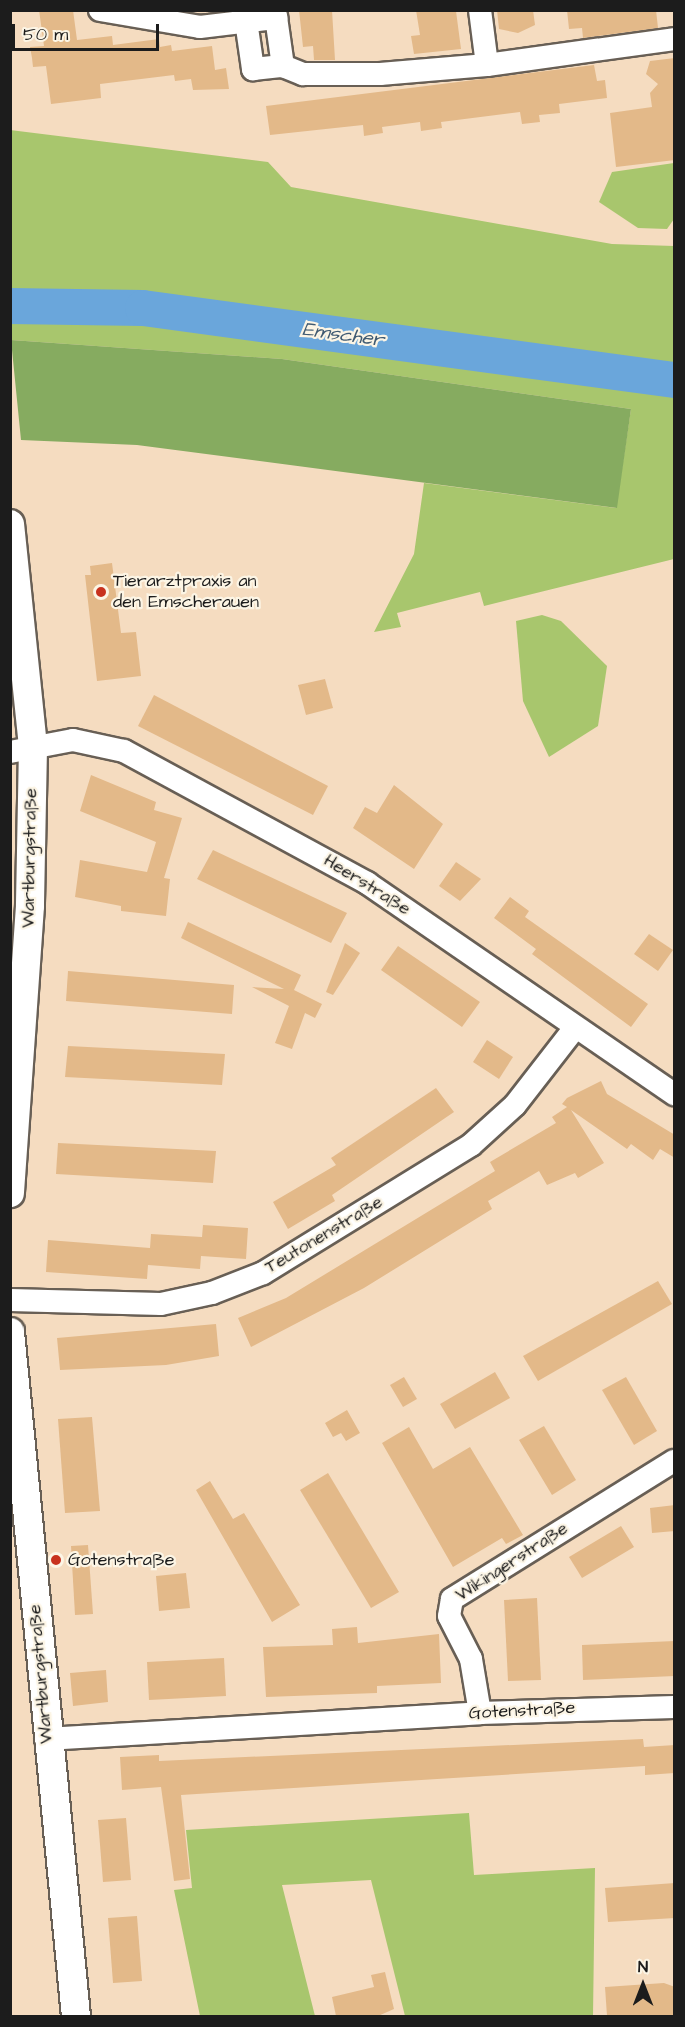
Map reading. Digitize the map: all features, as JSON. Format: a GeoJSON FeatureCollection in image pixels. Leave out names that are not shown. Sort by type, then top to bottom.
{"type":"FeatureCollection","features":[{"type":"Feature","properties":{"kind":"main road","name":"Wartburgstraße"},"geometry":{"type":"LineString","coordinates":[[10,524],[30,906],[10,1193]]}},
{"type":"Feature","properties":{"kind":"main road","name":"Wartburgstraße"},"geometry":{"type":"LineString","coordinates":[[10,1332],[46,1739],[76,2016]]}},
{"type":"Feature","properties":{"kind":"street"},"geometry":{"type":"LineString","coordinates":[[100,10],[200,27],[246,21],[276,14],[283,66]]}},
{"type":"Feature","properties":{"kind":"street"},"geometry":{"type":"LineString","coordinates":[[480,10],[487,64]]}},
{"type":"Feature","properties":{"kind":"street"},"geometry":{"type":"LineString","coordinates":[[246,21],[253,69],[283,66],[303,74],[380,74],[487,64],[675,39]]}},
{"type":"Feature","properties":{"kind":"street","name":"Heerstraße"},"geometry":{"type":"LineString","coordinates":[[22,750],[73,740],[124,751],[367,883],[574,1029],[675,1094]]}},
{"type":"Feature","properties":{"kind":"street","name":"Teutonenstraße"},"geometry":{"type":"LineString","coordinates":[[10,1300],[161,1304],[212,1293],[263,1273],[471,1145],[515,1105],[574,1029]]}},
{"type":"Feature","properties":{"kind":"street","name":"Wikingerstraße"},"geometry":{"type":"LineString","coordinates":[[480,1713],[471,1659],[449,1616],[452,1599],[675,1461]]}},
{"type":"Feature","properties":{"kind":"street","name":"Gotenstraße"},"geometry":{"type":"LineString","coordinates":[[46,1739],[480,1713],[675,1707]]}},
{"type":"Feature","properties":{"kind":"green space"},"geometry":{"type":"Polygon","coordinates":[[[10,130],[268,162],[291,187],[612,244],[674,246],[674,559],[484,606],[480,592],[397,613],[401,627],[374,632],[414,554],[424,483],[616,508],[631,409],[282,359],[11,340],[10,130]]]}},
{"type":"Feature","properties":{"kind":"green space"},"geometry":{"type":"Polygon","coordinates":[[[674,163],[674,219],[667,229],[638,228],[599,202],[612,172],[674,163]]]}},
{"type":"Feature","properties":{"kind":"green space"},"geometry":{"type":"Polygon","coordinates":[[[11,340],[282,359],[631,409],[617,508],[137,445],[21,440],[11,340]]]}},
{"type":"Feature","properties":{"kind":"green space"},"geometry":{"type":"Polygon","coordinates":[[[542,615],[561,621],[607,666],[598,726],[549,757],[523,701],[516,621],[542,615]]]}},
{"type":"Feature","properties":{"kind":"green space"},"geometry":{"type":"Polygon","coordinates":[[[469,1813],[474,1875],[595,1868],[593,2016],[405,2016],[371,1880],[282,1885],[315,2016],[200,2016],[174,1890],[192,1888],[186,1830],[469,1813]]]}},
{"type":"Feature","properties":{"kind":"building"},"geometry":{"type":"Polygon","coordinates":[[[39,10],[73,10],[77,40],[112,36],[113,45],[159,39],[160,47],[171,45],[172,51],[212,46],[215,70],[226,68],[229,89],[193,90],[191,79],[175,81],[174,75],[100,84],[101,98],[51,104],[46,66],[33,67],[30,47],[44,46],[39,10]]]}},
{"type":"Feature","properties":{"kind":"building"},"geometry":{"type":"Polygon","coordinates":[[[299,10],[332,10],[335,60],[314,60],[313,46],[303,47],[299,10]]]}},
{"type":"Feature","properties":{"kind":"building"},"geometry":{"type":"Polygon","coordinates":[[[416,10],[456,11],[461,49],[414,54],[411,36],[420,35],[416,10]]]}},
{"type":"Feature","properties":{"kind":"building"},"geometry":{"type":"Polygon","coordinates":[[[497,10],[533,10],[535,25],[518,33],[499,29],[497,10]]]}},
{"type":"Feature","properties":{"kind":"building"},"geometry":{"type":"Polygon","coordinates":[[[567,10],[656,10],[658,28],[583,38],[582,28],[569,29],[567,10]]]}},
{"type":"Feature","properties":{"kind":"building"},"geometry":{"type":"Polygon","coordinates":[[[675,58],[675,160],[616,167],[610,113],[652,107],[650,93],[658,84],[646,74],[650,61],[675,58]]]}},
{"type":"Feature","properties":{"kind":"building"},"geometry":{"type":"Polygon","coordinates":[[[594,65],[597,81],[605,80],[607,98],[559,104],[560,113],[539,115],[540,122],[522,124],[520,112],[441,122],[442,128],[421,131],[420,122],[382,127],[383,133],[364,136],[363,125],[270,135],[266,106],[594,65]]]}},
{"type":"Feature","properties":{"kind":"building"},"geometry":{"type":"Polygon","coordinates":[[[112,563],[121,633],[136,632],[141,676],[97,681],[85,575],[91,575],[90,566],[112,563]]]}},
{"type":"Feature","properties":{"kind":"building"},"geometry":{"type":"Polygon","coordinates":[[[325,679],[333,708],[306,715],[298,685],[325,679]]]}},
{"type":"Feature","properties":{"kind":"building"},"geometry":{"type":"Polygon","coordinates":[[[154,695],[328,786],[313,815],[138,726],[154,695]]]}},
{"type":"Feature","properties":{"kind":"building"},"geometry":{"type":"Polygon","coordinates":[[[91,775],[156,802],[154,810],[182,818],[164,878],[170,879],[166,916],[121,911],[121,906],[75,897],[80,860],[147,872],[156,842],[80,811],[91,775]]]}},
{"type":"Feature","properties":{"kind":"building"},"geometry":{"type":"Polygon","coordinates":[[[394,785],[443,824],[414,869],[353,828],[365,807],[377,813],[394,785]]]}},
{"type":"Feature","properties":{"kind":"building"},"geometry":{"type":"Polygon","coordinates":[[[213,850],[347,913],[331,943],[197,879],[213,850]]]}},
{"type":"Feature","properties":{"kind":"building"},"geometry":{"type":"Polygon","coordinates":[[[456,862],[481,879],[460,901],[439,886],[456,862]]]}},
{"type":"Feature","properties":{"kind":"building"},"geometry":{"type":"Polygon","coordinates":[[[510,897],[529,911],[525,917],[648,1004],[631,1027],[532,954],[536,949],[494,918],[510,897]]]}},
{"type":"Feature","properties":{"kind":"building"},"geometry":{"type":"Polygon","coordinates":[[[188,922],[301,975],[294,990],[322,1004],[315,1018],[305,1013],[292,1049],[275,1043],[289,1006],[252,987],[284,989],[181,938],[188,922]]]}},
{"type":"Feature","properties":{"kind":"building"},"geometry":{"type":"Polygon","coordinates":[[[649,934],[673,950],[658,971],[634,954],[649,934]]]}},
{"type":"Feature","properties":{"kind":"building"},"geometry":{"type":"Polygon","coordinates":[[[345,943],[360,953],[333,995],[326,992],[345,943]]]}},
{"type":"Feature","properties":{"kind":"building"},"geometry":{"type":"Polygon","coordinates":[[[398,946],[480,1002],[462,1027],[381,970],[398,946]]]}},
{"type":"Feature","properties":{"kind":"building"},"geometry":{"type":"Polygon","coordinates":[[[68,971],[234,985],[232,1014],[66,1001],[68,971]]]}},
{"type":"Feature","properties":{"kind":"building"},"geometry":{"type":"Polygon","coordinates":[[[487,1040],[513,1057],[499,1079],[473,1062],[487,1040]]]}},
{"type":"Feature","properties":{"kind":"building"},"geometry":{"type":"Polygon","coordinates":[[[68,1046],[225,1054],[222,1085],[65,1077],[68,1046]]]}},
{"type":"Feature","properties":{"kind":"building"},"geometry":{"type":"Polygon","coordinates":[[[601,1081],[607,1094],[675,1135],[675,1158],[660,1149],[653,1160],[631,1144],[627,1149],[571,1110],[604,1163],[578,1178],[575,1173],[547,1185],[539,1171],[488,1201],[492,1209],[364,1288],[251,1347],[238,1318],[286,1298],[495,1171],[490,1162],[556,1123],[552,1117],[567,1107],[562,1104],[567,1098],[601,1081]]]}},
{"type":"Feature","properties":{"kind":"building"},"geometry":{"type":"Polygon","coordinates":[[[436,1088],[454,1112],[332,1195],[335,1201],[288,1229],[273,1202],[336,1165],[331,1158],[436,1088]]]}},
{"type":"Feature","properties":{"kind":"building"},"geometry":{"type":"Polygon","coordinates":[[[58,1143],[216,1151],[213,1183],[56,1174],[58,1143]]]}},
{"type":"Feature","properties":{"kind":"building"},"geometry":{"type":"Polygon","coordinates":[[[203,1225],[248,1228],[246,1259],[201,1256],[200,1269],[148,1265],[147,1279],[46,1272],[48,1240],[150,1248],[151,1234],[202,1237],[203,1225]]]}},
{"type":"Feature","properties":{"kind":"building"},"geometry":{"type":"Polygon","coordinates":[[[658,1281],[672,1304],[538,1381],[523,1356],[658,1281]]]}},
{"type":"Feature","properties":{"kind":"building"},"geometry":{"type":"Polygon","coordinates":[[[216,1324],[219,1356],[166,1365],[60,1370],[57,1338],[216,1324]]]}},
{"type":"Feature","properties":{"kind":"building"},"geometry":{"type":"Polygon","coordinates":[[[495,1372],[510,1398],[455,1429],[440,1404],[495,1372]]]}},
{"type":"Feature","properties":{"kind":"building"},"geometry":{"type":"Polygon","coordinates":[[[404,1377],[417,1399],[403,1407],[390,1385],[404,1377]]]}},
{"type":"Feature","properties":{"kind":"building"},"geometry":{"type":"Polygon","coordinates":[[[626,1377],[657,1431],[634,1445],[602,1390],[626,1377]]]}},
{"type":"Feature","properties":{"kind":"building"},"geometry":{"type":"Polygon","coordinates":[[[347,1410],[360,1433],[346,1441],[341,1433],[333,1437],[325,1423],[347,1410]]]}},
{"type":"Feature","properties":{"kind":"building"},"geometry":{"type":"Polygon","coordinates":[[[92,1417],[100,1511],[65,1513],[58,1419],[92,1417]]]}},
{"type":"Feature","properties":{"kind":"building"},"geometry":{"type":"Polygon","coordinates":[[[544,1426],[576,1480],[552,1495],[519,1440],[544,1426]]]}},
{"type":"Feature","properties":{"kind":"building"},"geometry":{"type":"Polygon","coordinates":[[[409,1427],[433,1469],[470,1447],[523,1535],[506,1544],[502,1538],[453,1567],[382,1443],[409,1427]]]}},
{"type":"Feature","properties":{"kind":"building"},"geometry":{"type":"Polygon","coordinates":[[[328,1473],[399,1592],[371,1608],[300,1490],[328,1473]]]}},
{"type":"Feature","properties":{"kind":"building"},"geometry":{"type":"Polygon","coordinates":[[[210,1481],[233,1519],[244,1513],[300,1605],[272,1622],[196,1490],[210,1481]]]}},
{"type":"Feature","properties":{"kind":"building"},"geometry":{"type":"Polygon","coordinates":[[[675,1505],[675,1531],[652,1533],[650,1508],[675,1505]]]}},
{"type":"Feature","properties":{"kind":"building"},"geometry":{"type":"Polygon","coordinates":[[[621,1526],[634,1547],[582,1578],[569,1557],[621,1526]]]}},
{"type":"Feature","properties":{"kind":"building"},"geometry":{"type":"Polygon","coordinates":[[[88,1545],[93,1614],[75,1615],[71,1546],[88,1545]]]}},
{"type":"Feature","properties":{"kind":"building"},"geometry":{"type":"Polygon","coordinates":[[[186,1573],[190,1608],[159,1611],[156,1576],[186,1573]]]}},
{"type":"Feature","properties":{"kind":"building"},"geometry":{"type":"Polygon","coordinates":[[[537,1598],[541,1680],[508,1681],[504,1600],[537,1598]]]}},
{"type":"Feature","properties":{"kind":"building"},"geometry":{"type":"Polygon","coordinates":[[[357,1627],[358,1643],[439,1634],[441,1683],[377,1686],[377,1693],[266,1697],[263,1647],[333,1645],[332,1629],[357,1627]]]}},
{"type":"Feature","properties":{"kind":"building"},"geometry":{"type":"Polygon","coordinates":[[[675,1641],[675,1676],[583,1680],[582,1645],[675,1641]]]}},
{"type":"Feature","properties":{"kind":"building"},"geometry":{"type":"Polygon","coordinates":[[[224,1658],[226,1696],[149,1700],[147,1662],[224,1658]]]}},
{"type":"Feature","properties":{"kind":"building"},"geometry":{"type":"Polygon","coordinates":[[[106,1670],[108,1702],[73,1706],[70,1673],[106,1670]]]}},
{"type":"Feature","properties":{"kind":"building"},"geometry":{"type":"Polygon","coordinates":[[[643,1739],[644,1747],[675,1745],[675,1773],[645,1775],[645,1766],[181,1795],[190,1879],[174,1881],[161,1787],[122,1790],[120,1757],[159,1755],[159,1761],[643,1739]]]}},
{"type":"Feature","properties":{"kind":"building"},"geometry":{"type":"Polygon","coordinates":[[[126,1818],[131,1880],[103,1882],[98,1820],[126,1818]]]}},
{"type":"Feature","properties":{"kind":"building"},"geometry":{"type":"Polygon","coordinates":[[[675,1883],[675,1918],[608,1922],[605,1888],[675,1883]]]}},
{"type":"Feature","properties":{"kind":"building"},"geometry":{"type":"Polygon","coordinates":[[[137,1916],[142,1981],[113,1983],[108,1918],[137,1916]]]}},
{"type":"Feature","properties":{"kind":"building"},"geometry":{"type":"Polygon","coordinates":[[[385,1972],[394,2009],[378,2016],[336,2016],[332,1997],[374,1987],[371,1975],[385,1972]]]}},
{"type":"Feature","properties":{"kind":"building"},"geometry":{"type":"Polygon","coordinates":[[[664,1983],[675,1987],[675,2016],[607,2016],[605,1987],[664,1983]]]}},
{"type":"Feature","properties":{"kind":"waterway","name":"Emscher"},"geometry":{"type":"LineString","coordinates":[[10,306],[143,308],[674,380]]}},
{"type":"Feature","properties":{"kind":"place","name":"Tierarztpraxis an den Emscherauen"},"geometry":{"type":"Point","coordinates":[101,592]}},
{"type":"Feature","properties":{"kind":"place","name":"Gotenstraße"},"geometry":{"type":"Point","coordinates":[56,1560]}}]}
